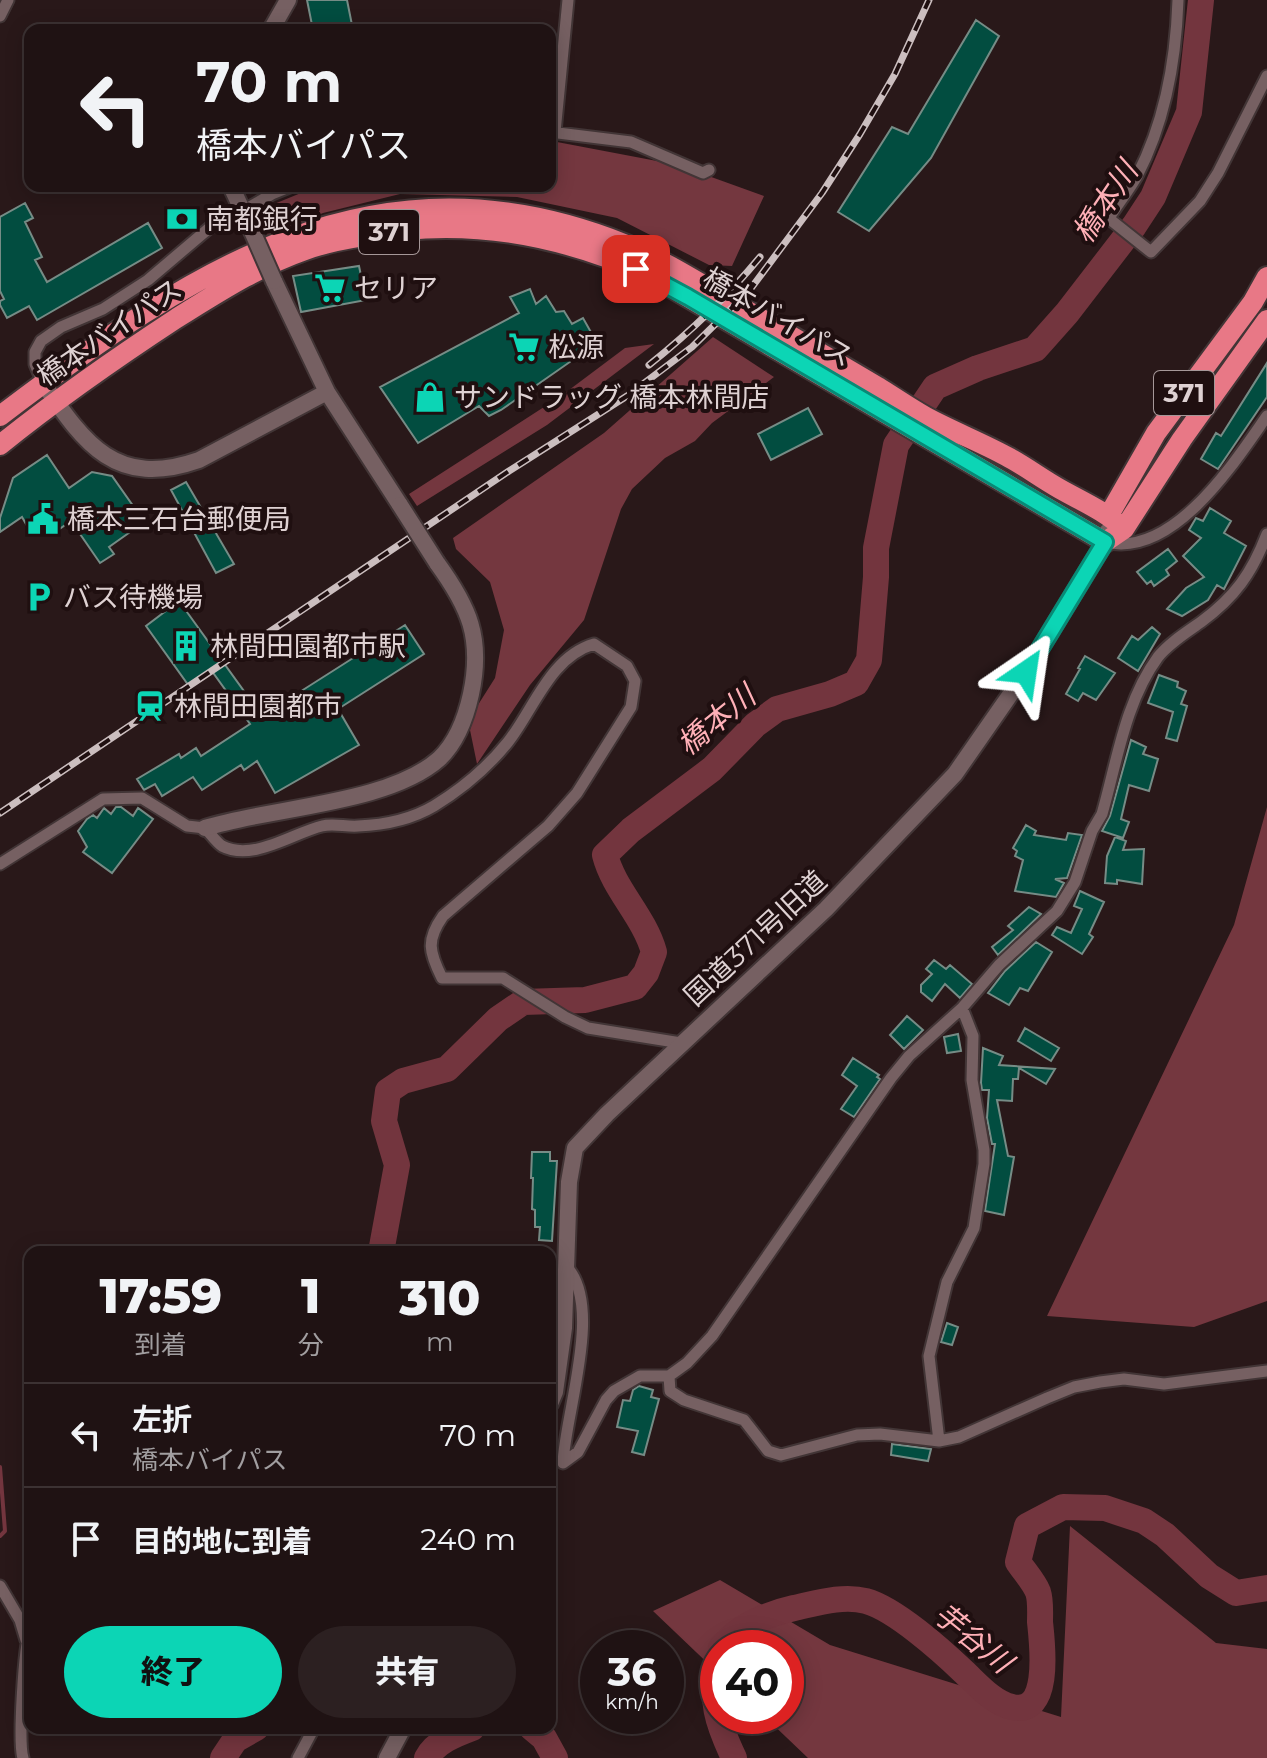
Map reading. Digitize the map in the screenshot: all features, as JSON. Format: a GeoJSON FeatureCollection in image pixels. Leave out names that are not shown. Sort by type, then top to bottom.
{"type":"FeatureCollection","features":[{"type":"Feature","properties":{"kind":"highway","name":"橋本バイパス"},"geometry":{"type":"LineString","coordinates":[[0,416],[150,310],[244,256],[304,232],[368,215],[479,210],[551,220],[627,245],[696,281],[811,358],[1105,542]]}},
{"type":"Feature","properties":{"kind":"highway","name":"橋本バイパス"},"geometry":{"type":"LineString","coordinates":[[0,445],[55,401],[248,274],[305,249],[375,233],[415,228],[480,227],[587,250],[652,276],[1006,456],[1116,522]]}},
{"type":"Feature","properties":{"kind":"highway","name":"371"},"geometry":{"type":"LineString","coordinates":[[1105,542],[1156,433],[1253,302],[1267,277]]}},
{"type":"Feature","properties":{"kind":"highway","name":"371"},"geometry":{"type":"LineString","coordinates":[[1116,522],[1182,439],[1267,320]]}},
{"type":"Feature","properties":{"kind":"street"},"geometry":{"type":"LineString","coordinates":[[0,16],[8,0]]}},
{"type":"Feature","properties":{"kind":"street"},"geometry":{"type":"LineString","coordinates":[[274,24],[288,0]]}},
{"type":"Feature","properties":{"kind":"street"},"geometry":{"type":"LineString","coordinates":[[556,99],[568,0]]}},
{"type":"Feature","properties":{"kind":"street"},"geometry":{"type":"LineString","coordinates":[[1178,0],[1176,48],[1162,114],[1137,176],[1109,218],[1112,221],[1151,252],[1200,201],[1218,173],[1267,76]]}},
{"type":"Feature","properties":{"kind":"street"},"geometry":{"type":"LineString","coordinates":[[556,133],[631,142],[703,173],[709,170]]}},
{"type":"Feature","properties":{"kind":"street"},"geometry":{"type":"LineString","coordinates":[[0,864],[103,799],[142,798],[187,826],[205,828],[376,791],[408,780],[440,758],[461,729],[475,677],[473,623],[460,594],[327,392],[234,192]]}},
{"type":"Feature","properties":{"kind":"street"},"geometry":{"type":"LineString","coordinates":[[277,192],[214,224],[148,280],[103,309],[61,327],[41,341],[35,352],[35,364],[43,383],[84,440],[106,456],[129,465],[152,469],[176,468],[199,460],[327,392]]}},
{"type":"Feature","properties":{"kind":"street"},"geometry":{"type":"LineString","coordinates":[[1105,542],[1120,546],[1135,544],[1159,533],[1189,512],[1212,492],[1267,416]]}},
{"type":"Feature","properties":{"kind":"street"},"geometry":{"type":"LineString","coordinates":[[566,1266],[577,1277],[582,1335],[563,1463],[578,1452],[614,1391],[640,1376],[669,1376],[687,1363],[728,1316],[909,1056],[962,1008],[999,965],[1057,911],[1075,882],[1092,831],[1102,814],[1134,700],[1147,675],[1165,650],[1235,594],[1258,558],[1267,534]]}},
{"type":"Feature","properties":{"kind":"street","name":"国道371号旧道"},"geometry":{"type":"LineString","coordinates":[[556,1385],[564,1328],[569,1182],[575,1148],[681,1043],[826,909],[955,774],[1026,672],[1105,542]]}},
{"type":"Feature","properties":{"kind":"street"},"geometry":{"type":"LineString","coordinates":[[205,828],[222,845],[246,850],[324,825],[358,826],[401,820],[432,807],[460,787],[507,743],[564,659],[578,649],[594,644],[627,666],[635,681],[631,707],[577,793],[548,826],[443,916],[433,930],[430,955],[442,978],[503,978],[588,1028],[681,1043]]}},
{"type":"Feature","properties":{"kind":"street"},"geometry":{"type":"LineString","coordinates":[[939,1441],[929,1356],[947,1282],[974,1228],[984,1164],[972,1080],[973,1036],[962,1008]]}},
{"type":"Feature","properties":{"kind":"street"},"geometry":{"type":"LineString","coordinates":[[669,1376],[670,1391],[684,1400],[744,1420],[768,1451],[781,1455],[857,1435],[880,1434],[939,1441],[959,1437],[1074,1387],[1124,1379],[1164,1384],[1267,1371]]}},
{"type":"Feature","properties":{"kind":"street"},"geometry":{"type":"LineString","coordinates":[[0,1586],[24,1628]]}},
{"type":"Feature","properties":{"kind":"street"},"geometry":{"type":"LineString","coordinates":[[23,1758],[20,1748],[24,1692]]}},
{"type":"Feature","properties":{"kind":"street"},"geometry":{"type":"LineString","coordinates":[[298,1758],[311,1734]]}},
{"type":"Feature","properties":{"kind":"street"},"geometry":{"type":"LineString","coordinates":[[387,1758],[400,1734]]}},
{"type":"Feature","properties":{"kind":"shaded area"},"geometry":{"type":"Polygon","coordinates":[[[556,142],[678,165],[764,196],[732,266],[709,265],[617,218],[517,197],[400,194],[323,213],[268,236],[257,211],[303,192],[556,192],[556,142]]]}},
{"type":"Feature","properties":{"kind":"shaded area"},"geometry":{"type":"Polygon","coordinates":[[[713,337],[774,377],[712,423],[695,441],[665,458],[632,489],[621,509],[584,620],[530,685],[477,764],[470,730],[476,708],[495,678],[504,630],[490,582],[456,549],[453,538],[604,433],[713,337]]]}},
{"type":"Feature","properties":{"kind":"shaded area"},"geometry":{"type":"Polygon","coordinates":[[[654,344],[547,425],[417,506],[409,494],[561,396],[625,348],[654,344]]]}},
{"type":"Feature","properties":{"kind":"shaded area"},"geometry":{"type":"Polygon","coordinates":[[[1267,807],[1267,1301],[1194,1327],[1047,1316],[1234,925],[1267,807]]]}},
{"type":"Feature","properties":{"kind":"shaded area"},"geometry":{"type":"Polygon","coordinates":[[[1070,1526],[1216,1643],[1267,1649],[1267,1758],[808,1758],[783,1734],[804,1734],[804,1630],[700,1630],[700,1656],[684,1641],[684,1630],[673,1630],[653,1611],[720,1580],[830,1645],[1061,1717],[1070,1526]]]}},
{"type":"Feature","properties":{"kind":"building"},"geometry":{"type":"Polygon","coordinates":[[[307,0],[347,0],[352,24],[312,24],[307,0]]]}},
{"type":"Feature","properties":{"kind":"building"},"geometry":{"type":"Polygon","coordinates":[[[976,20],[999,36],[931,158],[869,231],[838,212],[892,127],[908,134],[976,20]]]}},
{"type":"Feature","properties":{"kind":"building"},"geometry":{"type":"Polygon","coordinates":[[[25,203],[33,218],[25,222],[42,257],[35,260],[47,282],[148,223],[162,248],[37,320],[29,306],[7,318],[0,305],[4,299],[0,291],[0,217],[25,203]]]}},
{"type":"Feature","properties":{"kind":"building","name":"セリア"},"geometry":{"type":"Polygon","coordinates":[[[359,266],[366,300],[301,312],[293,276],[359,266]]]}},
{"type":"Feature","properties":{"kind":"building","name":"松源"},"geometry":{"type":"Polygon","coordinates":[[[530,289],[536,304],[546,296],[556,312],[564,311],[572,324],[583,318],[597,343],[501,410],[489,416],[479,406],[418,443],[380,387],[519,313],[510,297],[530,289]]]}},
{"type":"Feature","properties":{"kind":"building"},"geometry":{"type":"Polygon","coordinates":[[[1267,363],[1267,397],[1218,469],[1201,459],[1216,433],[1221,436],[1267,363]]]}},
{"type":"Feature","properties":{"kind":"building"},"geometry":{"type":"Polygon","coordinates":[[[808,408],[822,434],[771,460],[758,434],[808,408]]]}},
{"type":"Feature","properties":{"kind":"building"},"geometry":{"type":"Polygon","coordinates":[[[47,455],[69,488],[92,472],[112,476],[136,510],[133,530],[109,547],[114,554],[100,563],[71,521],[51,535],[30,531],[22,517],[0,532],[0,518],[13,478],[47,455]]]}},
{"type":"Feature","properties":{"kind":"building"},"geometry":{"type":"Polygon","coordinates":[[[186,482],[234,564],[216,573],[171,490],[186,482]]]}},
{"type":"Feature","properties":{"kind":"building"},"geometry":{"type":"Polygon","coordinates":[[[1210,508],[1231,521],[1224,533],[1246,546],[1224,589],[1217,585],[1208,600],[1182,616],[1167,609],[1186,588],[1204,577],[1183,556],[1201,538],[1189,530],[1196,518],[1203,521],[1210,508]]]}},
{"type":"Feature","properties":{"kind":"building"},"geometry":{"type":"Polygon","coordinates":[[[1168,549],[1177,561],[1166,570],[1169,575],[1154,586],[1151,581],[1147,584],[1137,572],[1168,549]]]}},
{"type":"Feature","properties":{"kind":"building"},"geometry":{"type":"Polygon","coordinates":[[[179,601],[262,716],[405,625],[424,654],[338,709],[359,745],[275,793],[257,761],[244,770],[241,765],[202,790],[193,777],[162,796],[155,784],[144,790],[137,779],[179,754],[181,758],[196,748],[201,756],[250,724],[211,670],[189,686],[146,626],[179,601]]]}},
{"type":"Feature","properties":{"kind":"building"},"geometry":{"type":"Polygon","coordinates":[[[1152,627],[1160,634],[1138,671],[1118,658],[1132,636],[1138,640],[1152,627]]]}},
{"type":"Feature","properties":{"kind":"building"},"geometry":{"type":"Polygon","coordinates":[[[1085,656],[1115,673],[1096,700],[1083,693],[1078,701],[1066,694],[1085,656]]]}},
{"type":"Feature","properties":{"kind":"building"},"geometry":{"type":"Polygon","coordinates":[[[1159,675],[1178,682],[1177,687],[1186,691],[1181,704],[1187,706],[1177,741],[1166,738],[1173,712],[1148,703],[1159,675]]]}},
{"type":"Feature","properties":{"kind":"building"},"geometry":{"type":"Polygon","coordinates":[[[1131,740],[1146,747],[1143,754],[1158,759],[1149,791],[1129,785],[1121,819],[1129,822],[1123,838],[1102,831],[1110,816],[1131,740]]]}},
{"type":"Feature","properties":{"kind":"building"},"geometry":{"type":"Polygon","coordinates":[[[116,807],[133,816],[138,808],[153,819],[112,873],[83,852],[87,847],[78,831],[87,819],[93,815],[97,818],[104,808],[111,814],[116,807]]]}},
{"type":"Feature","properties":{"kind":"building"},"geometry":{"type":"Polygon","coordinates":[[[1026,825],[1036,831],[1034,835],[1066,840],[1068,833],[1082,835],[1067,878],[1055,879],[1064,883],[1056,897],[1015,891],[1023,860],[1015,856],[1017,851],[1013,848],[1026,825]]]}},
{"type":"Feature","properties":{"kind":"building"},"geometry":{"type":"Polygon","coordinates":[[[1115,837],[1126,841],[1123,850],[1144,849],[1142,884],[1117,880],[1117,884],[1105,883],[1107,856],[1115,837]]]}},
{"type":"Feature","properties":{"kind":"building"},"geometry":{"type":"Polygon","coordinates":[[[1080,891],[1104,902],[1089,934],[1093,937],[1082,954],[1052,935],[1057,927],[1071,933],[1082,909],[1074,906],[1080,891]]]}},
{"type":"Feature","properties":{"kind":"building"},"geometry":{"type":"Polygon","coordinates":[[[1029,907],[1041,914],[998,955],[992,947],[1013,930],[1008,926],[1029,907]]]}},
{"type":"Feature","properties":{"kind":"building"},"geometry":{"type":"Polygon","coordinates":[[[1036,942],[1052,952],[1028,991],[1020,988],[1009,1005],[988,993],[1005,971],[1036,942]]]}},
{"type":"Feature","properties":{"kind":"building"},"geometry":{"type":"Polygon","coordinates":[[[934,960],[946,969],[950,965],[972,984],[960,998],[945,984],[932,1001],[921,992],[921,985],[932,974],[926,969],[934,960]]]}},
{"type":"Feature","properties":{"kind":"building"},"geometry":{"type":"Polygon","coordinates":[[[907,1016],[923,1030],[904,1049],[890,1035],[907,1016]]]}},
{"type":"Feature","properties":{"kind":"building"},"geometry":{"type":"Polygon","coordinates":[[[1025,1028],[1059,1048],[1051,1061],[1018,1041],[1025,1028]]]}},
{"type":"Feature","properties":{"kind":"building"},"geometry":{"type":"Polygon","coordinates":[[[958,1034],[961,1051],[947,1053],[944,1037],[958,1034]]]}},
{"type":"Feature","properties":{"kind":"building"},"geometry":{"type":"Polygon","coordinates":[[[983,1048],[1003,1056],[999,1065],[1055,1069],[1046,1084],[1019,1068],[1018,1079],[1013,1079],[1012,1101],[997,1100],[1008,1156],[1014,1157],[1004,1215],[985,1211],[995,1144],[992,1144],[987,1118],[989,1090],[982,1090],[981,1083],[983,1048]]]}},
{"type":"Feature","properties":{"kind":"building"},"geometry":{"type":"Polygon","coordinates":[[[853,1058],[879,1075],[877,1077],[880,1079],[854,1117],[841,1109],[857,1086],[842,1075],[853,1058]]]}},
{"type":"Feature","properties":{"kind":"building"},"geometry":{"type":"Polygon","coordinates":[[[532,1152],[550,1152],[550,1161],[557,1161],[552,1241],[539,1240],[540,1227],[535,1227],[532,1152]]]}},
{"type":"Feature","properties":{"kind":"building"},"geometry":{"type":"Polygon","coordinates":[[[947,1323],[958,1327],[952,1345],[941,1342],[947,1323]]]}},
{"type":"Feature","properties":{"kind":"building"},"geometry":{"type":"Polygon","coordinates":[[[639,1386],[653,1390],[651,1397],[659,1399],[644,1455],[632,1452],[638,1431],[617,1427],[623,1400],[630,1401],[633,1390],[639,1386]]]}},
{"type":"Feature","properties":{"kind":"building"},"geometry":{"type":"Polygon","coordinates":[[[892,1444],[931,1449],[928,1461],[891,1455],[892,1444]]]}},
{"type":"Feature","properties":{"kind":"waterway","name":"橋本川"},"geometry":{"type":"LineString","coordinates":[[382,1246],[397,1165],[384,1121],[388,1091],[403,1081],[447,1069],[498,1019],[523,1002],[585,1000],[635,987],[646,973],[654,952],[605,855],[631,830],[712,769],[755,725],[777,709],[856,683],[869,660],[876,548],[896,445],[935,387],[978,368],[1035,349],[1134,226],[1153,197],[1189,112],[1201,0]]}},
{"type":"Feature","properties":{"kind":"waterway"},"geometry":{"type":"LineString","coordinates":[[0,1467],[5,1531],[0,1536]]}},
{"type":"Feature","properties":{"kind":"waterway","name":"芋谷川"},"geometry":{"type":"LineString","coordinates":[[741,1630],[754,1622],[794,1608],[830,1600],[866,1601],[890,1612],[917,1631],[992,1697],[1005,1705],[1025,1707],[1034,1701],[1039,1690],[1043,1660],[1038,1592],[1018,1562],[1027,1526],[1063,1507],[1105,1508],[1144,1521],[1165,1535],[1209,1576],[1236,1593],[1267,1588]]}},
{"type":"Feature","properties":{"kind":"waterway","name":"橋本川"},"geometry":{"type":"LineString","coordinates":[[223,1758],[235,1740],[246,1734]]}},
{"type":"Feature","properties":{"kind":"waterway","name":"芋谷川"},"geometry":{"type":"LineString","coordinates":[[427,1758],[441,1743],[458,1734]]}},
{"type":"Feature","properties":{"kind":"waterway","name":"芋谷川"},"geometry":{"type":"LineString","coordinates":[[539,1734],[555,1758]]}},
{"type":"Feature","properties":{"kind":"waterway","name":"芋谷川"},"geometry":{"type":"LineString","coordinates":[[723,1734],[734,1758]]}},
{"type":"Feature","properties":{"kind":"railway"},"geometry":{"type":"LineString","coordinates":[[0,813],[509,471],[627,396],[692,347],[749,291],[822,193],[895,74],[929,0]]}},
{"type":"Feature","properties":{"kind":"railway"},"geometry":{"type":"LineString","coordinates":[[649,365],[707,314],[760,257]]}},
{"type":"Feature","properties":{"kind":"place","name":"南都銀行"},"geometry":{"type":"Point","coordinates":[182,219]}},
{"type":"Feature","properties":{"kind":"place","name":"セリア"},"geometry":{"type":"Point","coordinates":[330,288]}},
{"type":"Feature","properties":{"kind":"place","name":"松源"},"geometry":{"type":"Point","coordinates":[524,347]}},
{"type":"Feature","properties":{"kind":"place","name":"サンドラッグ 橋本林間店"},"geometry":{"type":"Point","coordinates":[430,397]}},
{"type":"Feature","properties":{"kind":"place","name":"橋本三石台郵便局"},"geometry":{"type":"Point","coordinates":[43,519]}},
{"type":"Feature","properties":{"kind":"place","name":"バス待機場"},"geometry":{"type":"Point","coordinates":[39,597]}},
{"type":"Feature","properties":{"kind":"place","name":"林間田園都市駅"},"geometry":{"type":"Point","coordinates":[186,646]}},
{"type":"Feature","properties":{"kind":"place","name":"林間田園都市"},"geometry":{"type":"Point","coordinates":[150,706]}},
{"type":"Feature","properties":{"kind":"route"},"geometry":{"type":"LineString","coordinates":[[636,269],[1105,542],[1026,672]]}}]}
